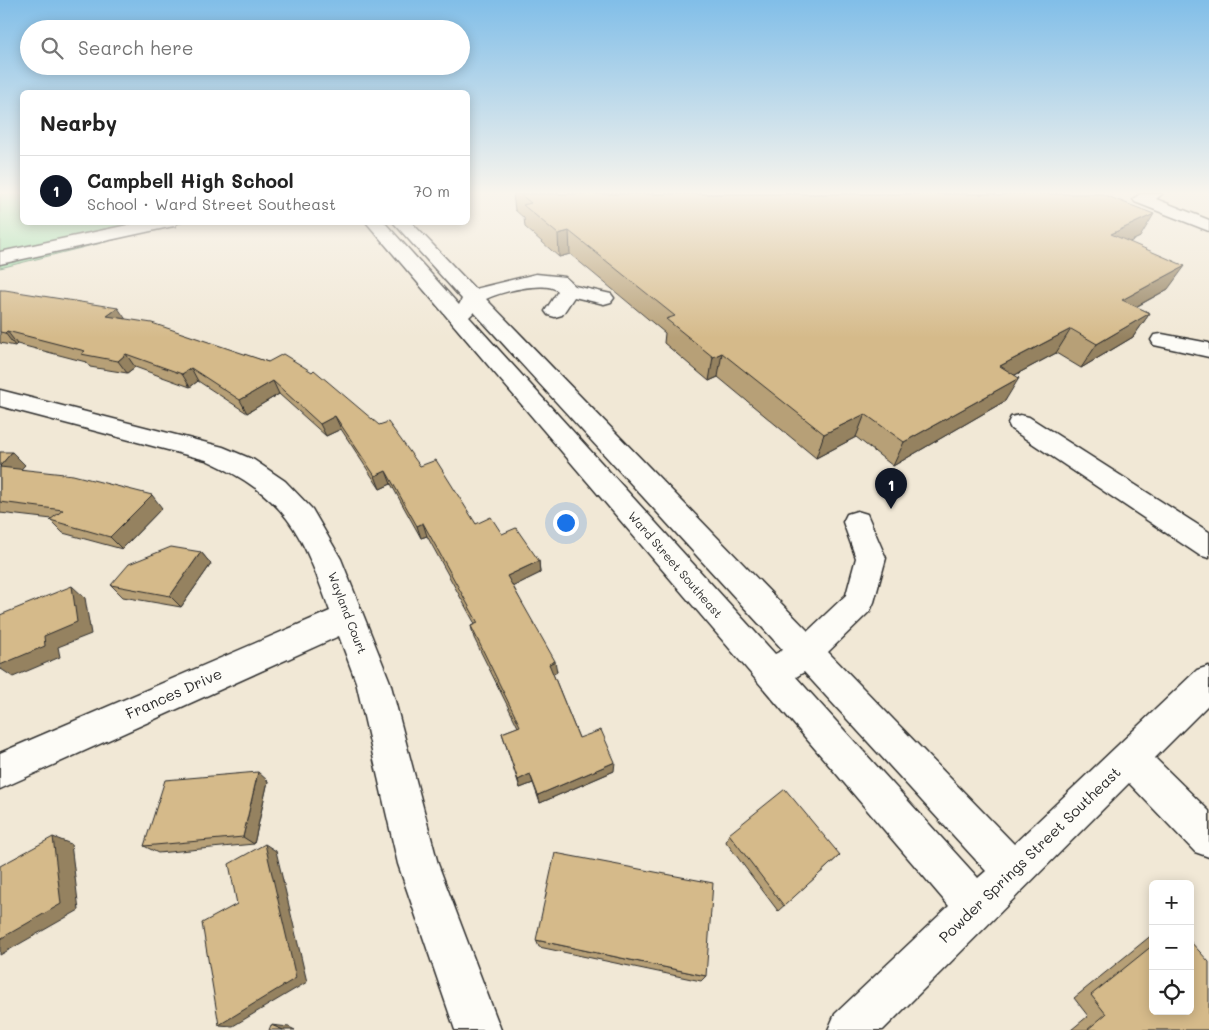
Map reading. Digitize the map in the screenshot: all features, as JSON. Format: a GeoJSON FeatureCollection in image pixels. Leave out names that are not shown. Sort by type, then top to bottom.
{"type":"FeatureCollection","features":[{"type":"Feature","properties":{"kind":"street"},"geometry":{"type":"LineString","coordinates":[[0,258],[74,242]]}},
{"type":"Feature","properties":{"kind":"street","name":"Ward Street Southeast"},"geometry":{"type":"LineString","coordinates":[[392,242],[977,907]]}},
{"type":"Feature","properties":{"kind":"street"},"geometry":{"type":"LineString","coordinates":[[420,242],[1014,872]]}},
{"type":"Feature","properties":{"kind":"street"},"geometry":{"type":"LineString","coordinates":[[460,320],[473,298],[482,293],[536,280],[558,281],[568,290],[604,298]]}},
{"type":"Feature","properties":{"kind":"street"},"geometry":{"type":"LineString","coordinates":[[554,311],[568,290]]}},
{"type":"Feature","properties":{"kind":"street"},"geometry":{"type":"LineString","coordinates":[[1162,340],[1209,350]]}},
{"type":"Feature","properties":{"kind":"street","name":"Wayland Court"},"geometry":{"type":"LineString","coordinates":[[0,398],[214,453],[245,467],[276,488],[302,516],[326,559],[372,682],[418,864],[478,1030]]}},
{"type":"Feature","properties":{"kind":"street"},"geometry":{"type":"LineString","coordinates":[[1020,423],[1209,547]]}},
{"type":"Feature","properties":{"kind":"street"},"geometry":{"type":"LineString","coordinates":[[772,674],[806,653],[860,602],[871,558],[857,522]]}},
{"type":"Feature","properties":{"kind":"street","name":"Frances Drive"},"geometry":{"type":"LineString","coordinates":[[0,771],[349,617]]}},
{"type":"Feature","properties":{"kind":"street","name":"Powder Springs Street Southeast"},"geometry":{"type":"LineString","coordinates":[[851,1030],[1209,681]]}},
{"type":"Feature","properties":{"kind":"street"},"geometry":{"type":"LineString","coordinates":[[1130,758],[1209,838]]}},
{"type":"Feature","properties":{"kind":"green space"},"geometry":{"type":"Polygon","coordinates":[[[0,242],[105,242],[0,268],[0,242]]]}},
{"type":"Feature","properties":{"kind":"building"},"geometry":{"type":"Polygon","coordinates":[[[583,242],[1130,242],[1185,266],[1122,300],[1150,313],[1097,344],[1071,329],[1000,366],[1019,378],[904,442],[865,414],[824,434],[722,353],[713,357],[666,319],[675,316],[583,242]]]}},
{"type":"Feature","properties":{"kind":"building"},"geometry":{"type":"Polygon","coordinates":[[[0,290],[118,308],[107,316],[152,323],[268,362],[283,354],[312,372],[314,370],[379,425],[388,422],[420,466],[436,460],[476,524],[491,517],[502,534],[516,528],[539,561],[507,576],[555,661],[549,664],[579,738],[601,730],[615,762],[538,795],[530,774],[518,780],[502,733],[520,726],[471,626],[478,623],[423,523],[417,526],[386,471],[375,476],[335,416],[320,424],[273,381],[240,400],[191,368],[182,374],[126,354],[118,361],[81,354],[85,351],[7,331],[5,333],[0,332],[0,290]]]}},
{"type":"Feature","properties":{"kind":"building"},"geometry":{"type":"Polygon","coordinates":[[[0,452],[12,452],[0,466],[0,452]]]}},
{"type":"Feature","properties":{"kind":"building"},"geometry":{"type":"Polygon","coordinates":[[[0,467],[73,475],[152,495],[110,537],[50,520],[63,510],[0,502],[0,467]]]}},
{"type":"Feature","properties":{"kind":"building"},"geometry":{"type":"Polygon","coordinates":[[[171,547],[201,552],[170,596],[111,585],[129,564],[171,547]]]}},
{"type":"Feature","properties":{"kind":"building"},"geometry":{"type":"Polygon","coordinates":[[[72,586],[77,622],[44,636],[45,646],[0,665],[0,615],[72,586]]]}},
{"type":"Feature","properties":{"kind":"building"},"geometry":{"type":"Polygon","coordinates":[[[258,772],[243,837],[144,846],[165,780],[258,772]]]}},
{"type":"Feature","properties":{"kind":"building"},"geometry":{"type":"Polygon","coordinates":[[[785,789],[840,855],[784,906],[729,834],[785,789]]]}},
{"type":"Feature","properties":{"kind":"building"},"geometry":{"type":"Polygon","coordinates":[[[53,837],[61,904],[0,939],[0,866],[53,837]]]}},
{"type":"Feature","properties":{"kind":"building"},"geometry":{"type":"Polygon","coordinates":[[[265,844],[296,978],[219,1025],[202,923],[237,904],[229,864],[265,844]]]}},
{"type":"Feature","properties":{"kind":"building"},"geometry":{"type":"Polygon","coordinates":[[[555,853],[713,883],[706,976],[536,940],[555,853]]]}},
{"type":"Feature","properties":{"kind":"building"},"geometry":{"type":"Polygon","coordinates":[[[1194,945],[1209,962],[1209,1030],[1087,1030],[1106,1014],[1091,995],[1149,948],[1149,1015],[1194,1015],[1194,945]]]}},
{"type":"Feature","properties":{"kind":"building"},"geometry":{"type":"Polygon","coordinates":[[[271,1025],[283,1030],[269,1030],[271,1025]]]}},
{"type":"Feature","properties":{"kind":"place","name":"Campbell High School"},"geometry":{"type":"Point","coordinates":[891,509]}}]}
